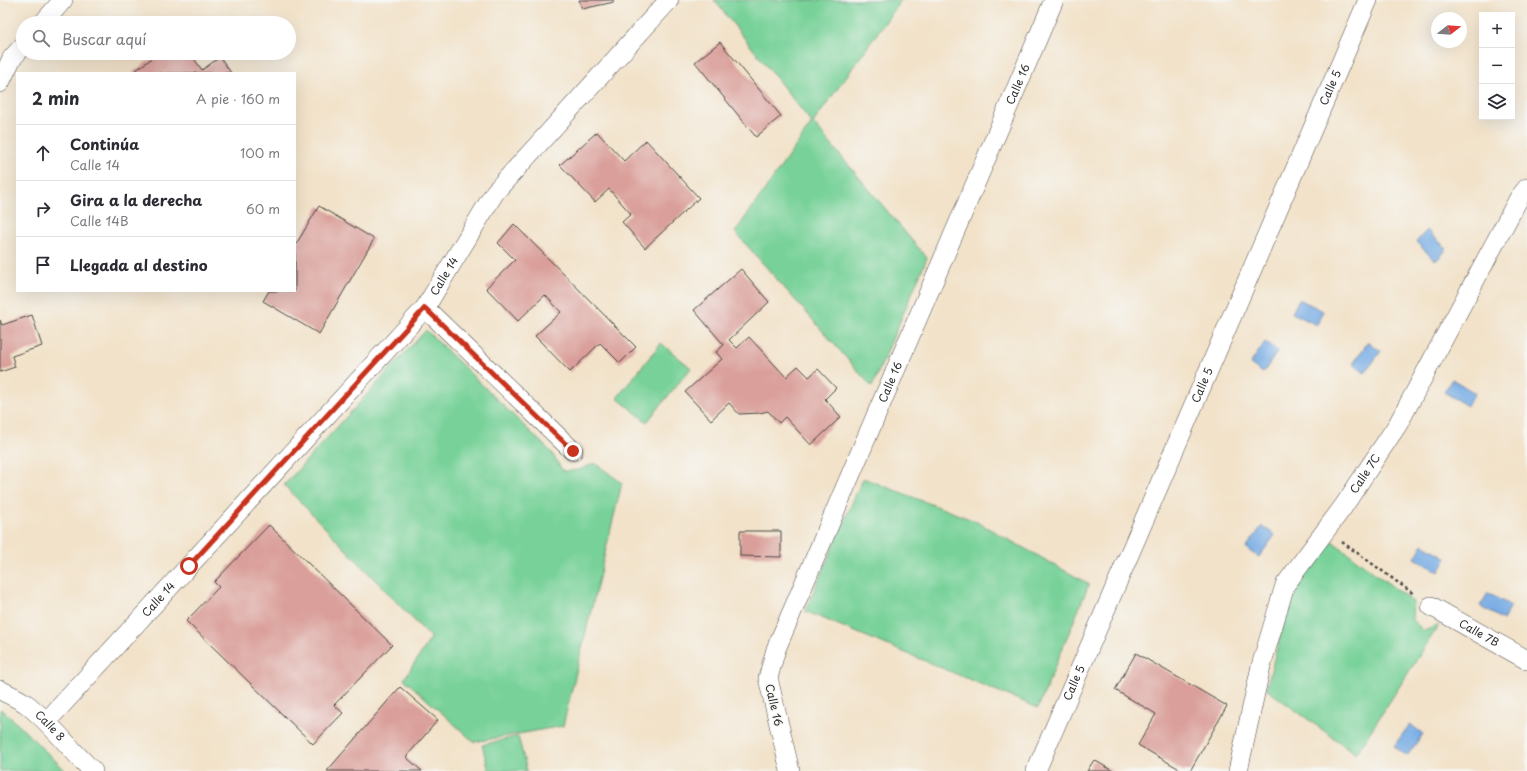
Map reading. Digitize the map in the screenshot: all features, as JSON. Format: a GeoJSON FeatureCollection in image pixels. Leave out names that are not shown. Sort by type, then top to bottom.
{"type":"FeatureCollection","features":[{"type":"Feature","properties":{"kind":"street"},"geometry":{"type":"LineString","coordinates":[[49,16],[63,0]]}},
{"type":"Feature","properties":{"kind":"street","name":"Calle 14"},"geometry":{"type":"LineString","coordinates":[[47,721],[425,308],[495,192],[669,0]]}},
{"type":"Feature","properties":{"kind":"street","name":"Calle 16"},"geometry":{"type":"LineString","coordinates":[[790,771],[768,678],[776,649],[1054,0]]}},
{"type":"Feature","properties":{"kind":"street","name":"Calle 5"},"geometry":{"type":"LineString","coordinates":[[1036,771],[1368,0]]}},
{"type":"Feature","properties":{"kind":"street"},"geometry":{"type":"LineString","coordinates":[[0,83],[12,58],[16,54]]}},
{"type":"Feature","properties":{"kind":"street","name":"Calle 7C"},"geometry":{"type":"LineString","coordinates":[[1238,771],[1261,666],[1285,585],[1344,507],[1398,424],[1519,198],[1527,188]]}},
{"type":"Feature","properties":{"kind":"street"},"geometry":{"type":"LineString","coordinates":[[425,308],[573,451]]}},
{"type":"Feature","properties":{"kind":"street","name":"Calle 7B"},"geometry":{"type":"LineString","coordinates":[[1431,606],[1527,660]]}},
{"type":"Feature","properties":{"kind":"street","name":"Calle 8"},"geometry":{"type":"LineString","coordinates":[[0,690],[24,702],[47,721],[76,756],[93,771]]}},
{"type":"Feature","properties":{"kind":"path"},"geometry":{"type":"LineString","coordinates":[[1326,530],[1431,606]]}},
{"type":"Feature","properties":{"kind":"green space"},"geometry":{"type":"Polygon","coordinates":[[[714,0],[901,0],[813,123],[927,258],[872,387],[735,232],[812,123],[714,0]]]}},
{"type":"Feature","properties":{"kind":"green space"},"geometry":{"type":"Polygon","coordinates":[[[426,330],[551,452],[563,471],[579,470],[595,463],[622,483],[563,726],[474,742],[404,679],[431,638],[284,485],[426,330]]]}},
{"type":"Feature","properties":{"kind":"green space"},"geometry":{"type":"Polygon","coordinates":[[[661,343],[691,368],[647,422],[617,398],[661,343]]]}},
{"type":"Feature","properties":{"kind":"green space"},"geometry":{"type":"Polygon","coordinates":[[[863,478],[975,521],[1089,584],[1038,708],[805,611],[863,478]]]}},
{"type":"Feature","properties":{"kind":"green space"},"geometry":{"type":"Polygon","coordinates":[[[1332,541],[1413,602],[1412,620],[1424,631],[1439,625],[1356,754],[1266,689],[1292,592],[1308,566],[1332,541]]]}},
{"type":"Feature","properties":{"kind":"green space"},"geometry":{"type":"Polygon","coordinates":[[[0,709],[7,714],[66,771],[0,771],[0,709]]]}},
{"type":"Feature","properties":{"kind":"green space"},"geometry":{"type":"Polygon","coordinates":[[[518,736],[527,771],[489,771],[482,745],[518,736]]]}},
{"type":"Feature","properties":{"kind":"water"},"geometry":{"type":"Polygon","coordinates":[[[1427,230],[1447,249],[1436,261],[1416,242],[1427,230]]]}},
{"type":"Feature","properties":{"kind":"water"},"geometry":{"type":"Polygon","coordinates":[[[1299,299],[1323,311],[1317,325],[1292,313],[1299,299]]]}},
{"type":"Feature","properties":{"kind":"water"},"geometry":{"type":"Polygon","coordinates":[[[1265,342],[1278,351],[1263,373],[1250,364],[1265,342]]]}},
{"type":"Feature","properties":{"kind":"water"},"geometry":{"type":"Polygon","coordinates":[[[1368,342],[1381,351],[1365,373],[1353,364],[1368,342]]]}},
{"type":"Feature","properties":{"kind":"water"},"geometry":{"type":"Polygon","coordinates":[[[1452,379],[1475,393],[1467,406],[1444,392],[1452,379]]]}},
{"type":"Feature","properties":{"kind":"water"},"geometry":{"type":"Polygon","coordinates":[[[1262,526],[1275,535],[1259,557],[1246,548],[1262,526]]]}},
{"type":"Feature","properties":{"kind":"water"},"geometry":{"type":"Polygon","coordinates":[[[1423,544],[1447,558],[1439,572],[1415,558],[1423,544]]]}},
{"type":"Feature","properties":{"kind":"water"},"geometry":{"type":"Polygon","coordinates":[[[1488,593],[1511,606],[1503,620],[1480,606],[1488,593]]]}},
{"type":"Feature","properties":{"kind":"water"},"geometry":{"type":"Polygon","coordinates":[[[1410,724],[1423,734],[1407,756],[1394,746],[1410,724]]]}},
{"type":"Feature","properties":{"kind":"building"},"geometry":{"type":"Polygon","coordinates":[[[579,0],[613,0],[614,2],[582,9],[579,0]]]}},
{"type":"Feature","properties":{"kind":"building"},"geometry":{"type":"Polygon","coordinates":[[[720,42],[781,116],[756,137],[695,62],[720,42]]]}},
{"type":"Feature","properties":{"kind":"building"},"geometry":{"type":"Polygon","coordinates":[[[150,60],[195,60],[202,70],[216,60],[222,60],[230,72],[133,72],[150,60]]]}},
{"type":"Feature","properties":{"kind":"building"},"geometry":{"type":"Polygon","coordinates":[[[597,132],[624,161],[646,140],[699,198],[645,248],[622,222],[631,214],[609,189],[595,202],[560,165],[597,132]]]}},
{"type":"Feature","properties":{"kind":"building"},"geometry":{"type":"Polygon","coordinates":[[[319,206],[374,239],[319,334],[263,301],[268,292],[296,292],[296,244],[319,206]]]}},
{"type":"Feature","properties":{"kind":"building"},"geometry":{"type":"Polygon","coordinates":[[[514,224],[636,347],[620,363],[600,343],[570,372],[535,336],[561,312],[545,295],[518,321],[486,288],[515,260],[498,243],[514,224]]]}},
{"type":"Feature","properties":{"kind":"building"},"geometry":{"type":"Polygon","coordinates":[[[741,269],[769,302],[729,340],[737,348],[749,337],[786,377],[798,366],[809,377],[818,369],[836,388],[825,399],[841,417],[811,445],[785,417],[779,423],[768,411],[739,414],[729,403],[711,420],[685,392],[722,359],[716,352],[724,345],[694,310],[741,269]]]}},
{"type":"Feature","properties":{"kind":"building"},"geometry":{"type":"Polygon","coordinates":[[[32,315],[42,346],[12,356],[15,367],[0,372],[0,320],[2,325],[32,315]]]}},
{"type":"Feature","properties":{"kind":"building"},"geometry":{"type":"Polygon","coordinates":[[[269,525],[392,645],[334,705],[343,713],[313,744],[186,621],[219,587],[214,582],[269,525]]]}},
{"type":"Feature","properties":{"kind":"building"},"geometry":{"type":"Polygon","coordinates":[[[740,531],[781,531],[781,557],[740,556],[740,531]]]}},
{"type":"Feature","properties":{"kind":"building"},"geometry":{"type":"Polygon","coordinates":[[[1136,653],[1227,706],[1190,771],[1183,771],[1138,745],[1156,714],[1115,690],[1136,653]]]}},
{"type":"Feature","properties":{"kind":"building"},"geometry":{"type":"Polygon","coordinates":[[[400,687],[438,720],[406,757],[422,771],[327,771],[400,687]]]}},
{"type":"Feature","properties":{"kind":"building"},"geometry":{"type":"Polygon","coordinates":[[[1094,760],[1113,771],[1087,771],[1094,760]]]}},
{"type":"Feature","properties":{"kind":"route"},"geometry":{"type":"LineString","coordinates":[[189,566],[425,308],[573,451]]}}]}
